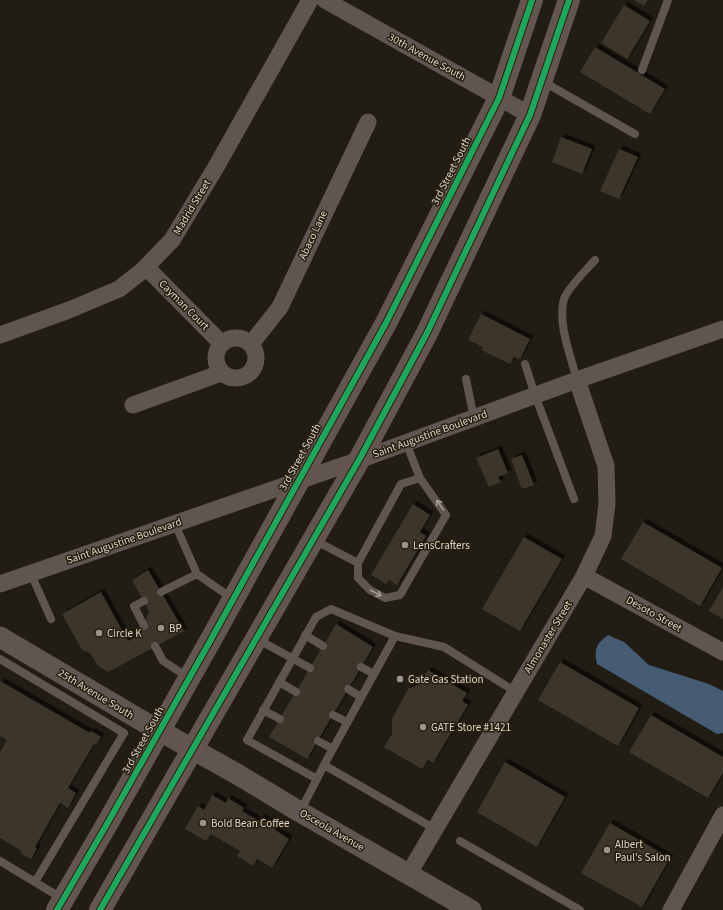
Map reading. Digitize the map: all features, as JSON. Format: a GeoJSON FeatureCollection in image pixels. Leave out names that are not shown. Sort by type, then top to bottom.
{"type":"FeatureCollection","features":[{"type":"Feature","properties":{"kind":"main road","name":"3rd Street South"},"geometry":{"type":"LineString","coordinates":[[60,905],[234,600],[297,482],[386,323],[499,98],[532,0]]}},
{"type":"Feature","properties":{"kind":"main road"},"geometry":{"type":"LineString","coordinates":[[100,910],[359,460],[427,333],[530,115],[569,0]]}},
{"type":"Feature","properties":{"kind":"street","name":"Madrid Street"},"geometry":{"type":"LineString","coordinates":[[0,335],[69,310],[119,289],[146,267],[172,240],[216,167],[310,0]]}},
{"type":"Feature","properties":{"kind":"street","name":"30th Avenue South"},"geometry":{"type":"LineString","coordinates":[[325,0],[530,115]]}},
{"type":"Feature","properties":{"kind":"street","name":"Abaco Lane"},"geometry":{"type":"LineString","coordinates":[[251,344],[280,307],[368,122]]}},
{"type":"Feature","properties":{"kind":"street","name":"Cayman Court"},"geometry":{"type":"LineString","coordinates":[[146,267],[222,344]]}},
{"type":"Feature","properties":{"kind":"street","name":"Saint Augustine Boulevard"},"geometry":{"type":"LineString","coordinates":[[0,584],[297,482],[535,395],[723,329]]}},
{"type":"Feature","properties":{"kind":"street"},"geometry":{"type":"LineString","coordinates":[[236,338],[251,344],[257,359],[255,367],[250,373],[243,378],[235,379],[221,373],[215,358],[217,350],[222,344],[228,339],[236,338]]}},
{"type":"Feature","properties":{"kind":"street"},"geometry":{"type":"LineString","coordinates":[[133,405],[221,373]]}},
{"type":"Feature","properties":{"kind":"street","name":"Almonaster Street"},"geometry":{"type":"LineString","coordinates":[[408,875],[584,576],[602,536],[607,504],[606,466],[577,380]]}},
{"type":"Feature","properties":{"kind":"street","name":"Desoto Street"},"geometry":{"type":"LineString","coordinates":[[584,576],[723,652]]}},
{"type":"Feature","properties":{"kind":"street","name":"25th Avenue South"},"geometry":{"type":"LineString","coordinates":[[0,637],[102,709],[159,731],[193,750]]}},
{"type":"Feature","properties":{"kind":"street","name":"Osceola Avenue"},"geometry":{"type":"LineString","coordinates":[[193,750],[471,910]]}},
{"type":"Feature","properties":{"kind":"street"},"geometry":{"type":"LineString","coordinates":[[671,910],[723,815]]}},
{"type":"Feature","properties":{"kind":"lane"},"geometry":{"type":"LineString","coordinates":[[642,70],[668,0]]}},
{"type":"Feature","properties":{"kind":"lane"},"geometry":{"type":"LineString","coordinates":[[541,80],[635,134]]}},
{"type":"Feature","properties":{"kind":"lane"},"geometry":{"type":"LineString","coordinates":[[577,380],[564,329],[562,312],[564,298],[594,260]]}},
{"type":"Feature","properties":{"kind":"lane"},"geometry":{"type":"LineString","coordinates":[[525,364],[574,499]]}},
{"type":"Feature","properties":{"kind":"lane"},"geometry":{"type":"LineString","coordinates":[[466,379],[474,418]]}},
{"type":"Feature","properties":{"kind":"lane"},"geometry":{"type":"LineString","coordinates":[[406,443],[420,478],[446,514],[400,595],[385,598],[370,590],[358,578],[358,563],[401,484],[420,478]]}},
{"type":"Feature","properties":{"kind":"lane"},"geometry":{"type":"LineString","coordinates":[[175,524],[197,574],[234,600]]}},
{"type":"Feature","properties":{"kind":"lane"},"geometry":{"type":"LineString","coordinates":[[313,540],[358,563]]}},
{"type":"Feature","properties":{"kind":"lane"},"geometry":{"type":"LineString","coordinates":[[31,574],[51,619]]}},
{"type":"Feature","properties":{"kind":"lane"},"geometry":{"type":"LineString","coordinates":[[161,592],[197,574]]}},
{"type":"Feature","properties":{"kind":"lane"},"geometry":{"type":"LineString","coordinates":[[144,601],[134,606],[144,626]]}},
{"type":"Feature","properties":{"kind":"lane"},"geometry":{"type":"LineString","coordinates":[[317,779],[247,740],[316,617],[331,609],[395,636],[444,647],[516,692]]}},
{"type":"Feature","properties":{"kind":"lane"},"geometry":{"type":"LineString","coordinates":[[305,635],[323,646]]}},
{"type":"Feature","properties":{"kind":"lane"},"geometry":{"type":"LineString","coordinates":[[300,812],[347,722],[395,636]]}},
{"type":"Feature","properties":{"kind":"lane"},"geometry":{"type":"LineString","coordinates":[[257,638],[310,668]]}},
{"type":"Feature","properties":{"kind":"lane"},"geometry":{"type":"LineString","coordinates":[[155,646],[163,661],[189,678]]}},
{"type":"Feature","properties":{"kind":"lane"},"geometry":{"type":"LineString","coordinates":[[0,659],[102,709],[124,733],[36,882]]}},
{"type":"Feature","properties":{"kind":"lane"},"geometry":{"type":"LineString","coordinates":[[362,667],[374,674]]}},
{"type":"Feature","properties":{"kind":"lane"},"geometry":{"type":"LineString","coordinates":[[279,682],[296,692]]}},
{"type":"Feature","properties":{"kind":"lane"},"geometry":{"type":"LineString","coordinates":[[348,690],[362,697]]}},
{"type":"Feature","properties":{"kind":"lane"},"geometry":{"type":"LineString","coordinates":[[264,710],[280,719]]}},
{"type":"Feature","properties":{"kind":"lane"},"geometry":{"type":"LineString","coordinates":[[333,715],[347,722]]}},
{"type":"Feature","properties":{"kind":"lane"},"geometry":{"type":"LineString","coordinates":[[318,741],[333,749]]}},
{"type":"Feature","properties":{"kind":"lane"},"geometry":{"type":"LineString","coordinates":[[324,765],[436,829]]}},
{"type":"Feature","properties":{"kind":"lane"},"geometry":{"type":"LineString","coordinates":[[460,841],[580,910]]}},
{"type":"Feature","properties":{"kind":"lane"},"geometry":{"type":"LineString","coordinates":[[0,861],[36,882],[60,905]]}},
{"type":"Feature","properties":{"kind":"water"},"geometry":{"type":"Polygon","coordinates":[[[608,635],[624,642],[649,665],[709,684],[723,691],[723,733],[717,734],[597,664],[596,651],[598,644],[608,635]]]}},
{"type":"Feature","properties":{"kind":"building"},"geometry":{"type":"Polygon","coordinates":[[[634,0],[648,0],[644,6],[634,0]]]}},
{"type":"Feature","properties":{"kind":"building"},"geometry":{"type":"Polygon","coordinates":[[[624,5],[650,21],[627,59],[601,43],[624,5]]]}},
{"type":"Feature","properties":{"kind":"building"},"geometry":{"type":"Polygon","coordinates":[[[595,47],[665,89],[650,114],[580,72],[595,47]]]}},
{"type":"Feature","properties":{"kind":"building"},"geometry":{"type":"Polygon","coordinates":[[[561,137],[592,149],[582,174],[552,162],[561,137]]]}},
{"type":"Feature","properties":{"kind":"building"},"geometry":{"type":"Polygon","coordinates":[[[619,149],[638,157],[619,199],[600,191],[619,149]]]}},
{"type":"Feature","properties":{"kind":"building"},"geometry":{"type":"Polygon","coordinates":[[[481,314],[530,339],[520,359],[514,357],[510,364],[481,350],[483,347],[468,340],[481,314]]]}},
{"type":"Feature","properties":{"kind":"building"},"geometry":{"type":"Polygon","coordinates":[[[498,449],[508,473],[498,477],[501,482],[489,487],[476,458],[498,449]]]}},
{"type":"Feature","properties":{"kind":"building"},"geometry":{"type":"Polygon","coordinates":[[[522,455],[534,485],[522,489],[511,459],[522,455]]]}},
{"type":"Feature","properties":{"kind":"building"},"geometry":{"type":"Polygon","coordinates":[[[413,504],[430,515],[420,532],[426,536],[397,585],[389,580],[386,584],[371,575],[413,504]]]}},
{"type":"Feature","properties":{"kind":"building"},"geometry":{"type":"Polygon","coordinates":[[[643,522],[722,568],[700,606],[621,559],[643,522]]]}},
{"type":"Feature","properties":{"kind":"building"},"geometry":{"type":"Polygon","coordinates":[[[524,537],[562,559],[520,631],[482,609],[524,537]]]}},
{"type":"Feature","properties":{"kind":"building"},"geometry":{"type":"Polygon","coordinates":[[[148,570],[184,631],[108,672],[98,666],[90,653],[82,650],[62,614],[101,592],[128,641],[141,634],[149,611],[132,580],[148,570]]]}},
{"type":"Feature","properties":{"kind":"building"},"geometry":{"type":"Polygon","coordinates":[[[723,587],[723,619],[709,611],[723,587]]]}},
{"type":"Feature","properties":{"kind":"building"},"geometry":{"type":"Polygon","coordinates":[[[336,624],[373,647],[307,759],[269,737],[336,624]]]}},
{"type":"Feature","properties":{"kind":"building"},"geometry":{"type":"Polygon","coordinates":[[[560,662],[639,708],[618,746],[538,700],[560,662]]]}},
{"type":"Feature","properties":{"kind":"building","name":"GATE Store #1421"},"geometry":{"type":"Polygon","coordinates":[[[428,670],[467,693],[462,701],[468,705],[433,763],[428,760],[422,769],[384,747],[392,734],[392,719],[408,689],[420,684],[428,670]]]}},
{"type":"Feature","properties":{"kind":"building"},"geometry":{"type":"Polygon","coordinates":[[[0,681],[90,733],[91,731],[101,737],[96,745],[94,744],[68,788],[76,793],[68,808],[60,803],[35,847],[37,849],[31,859],[20,853],[22,851],[0,838],[0,752],[7,740],[0,736],[0,681]]]}},
{"type":"Feature","properties":{"kind":"building"},"geometry":{"type":"Polygon","coordinates":[[[651,715],[723,757],[723,773],[708,798],[629,752],[651,715]]]}},
{"type":"Feature","properties":{"kind":"building"},"geometry":{"type":"Polygon","coordinates":[[[505,762],[565,797],[537,847],[477,812],[505,762]]]}},
{"type":"Feature","properties":{"kind":"building"},"geometry":{"type":"Polygon","coordinates":[[[212,795],[226,803],[228,798],[244,808],[242,811],[259,821],[261,817],[277,827],[275,830],[289,839],[272,868],[257,859],[253,866],[237,856],[240,851],[211,834],[206,841],[185,829],[198,806],[204,810],[212,795]]]}},
{"type":"Feature","properties":{"kind":"building"},"geometry":{"type":"Polygon","coordinates":[[[610,823],[670,858],[642,907],[581,873],[610,823]]]}},
{"type":"Feature","properties":{"kind":"cycle path"},"geometry":{"type":"LineString","coordinates":[[57,910],[209,643],[386,323],[499,98],[532,0]]}},
{"type":"Feature","properties":{"kind":"cycle path"},"geometry":{"type":"LineString","coordinates":[[100,910],[359,460],[427,333],[530,115],[569,0]]}},
{"type":"Feature","properties":{"kind":"place","name":"LensCrafters"},"geometry":{"type":"Point","coordinates":[405,545]}},
{"type":"Feature","properties":{"kind":"place","name":"BP"},"geometry":{"type":"Point","coordinates":[161,628]}},
{"type":"Feature","properties":{"kind":"place","name":"Circle K"},"geometry":{"type":"Point","coordinates":[99,633]}},
{"type":"Feature","properties":{"kind":"place","name":"Gate Gas Station"},"geometry":{"type":"Point","coordinates":[400,679]}},
{"type":"Feature","properties":{"kind":"place","name":"GATE Store #1421"},"geometry":{"type":"Point","coordinates":[423,727]}},
{"type":"Feature","properties":{"kind":"place","name":"Bold Bean Coffee"},"geometry":{"type":"Point","coordinates":[203,823]}},
{"type":"Feature","properties":{"kind":"place","name":"Albert Paul's Salon"},"geometry":{"type":"Point","coordinates":[607,850]}}]}
